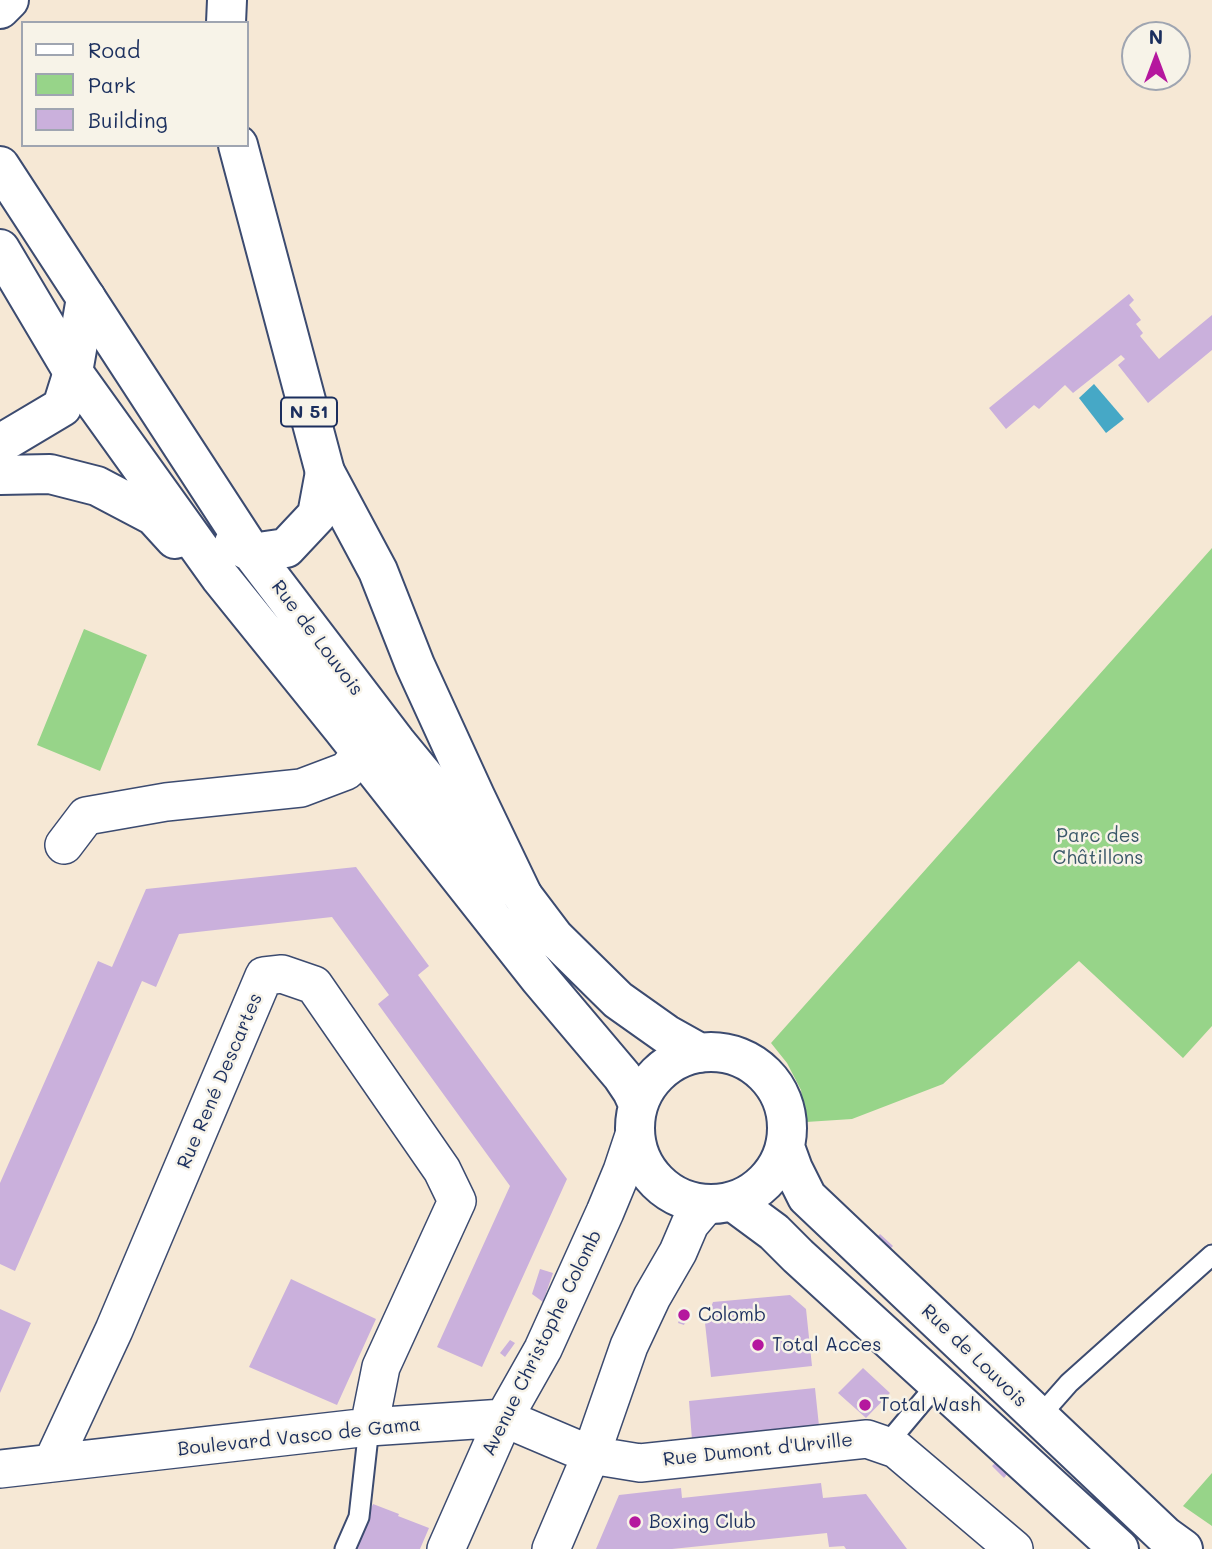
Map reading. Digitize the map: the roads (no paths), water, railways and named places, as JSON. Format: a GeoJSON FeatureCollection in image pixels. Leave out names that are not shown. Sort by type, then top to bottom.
{"type":"FeatureCollection","features":[{"type":"Feature","properties":{"kind":"street"},"geometry":{"type":"LineString","coordinates":[[0,9],[9,0]]}},
{"type":"Feature","properties":{"kind":"street"},"geometry":{"type":"LineString","coordinates":[[226,21],[227,0]]}},
{"type":"Feature","properties":{"kind":"street","name":"N 51"},"geometry":{"type":"LineString","coordinates":[[239,147],[326,472],[378,571],[415,665],[523,896]]}},
{"type":"Feature","properties":{"kind":"street","name":"Rue de Louvois"},"geometry":{"type":"LineString","coordinates":[[0,166],[253,553],[396,742],[554,937],[618,1000],[666,1034],[700,1053]]}},
{"type":"Feature","properties":{"kind":"street","name":"Rue de Louvois"},"geometry":{"type":"LineString","coordinates":[[0,248],[73,372],[144,473],[220,577],[540,979],[622,1076],[632,1091],[636,1119]]}},
{"type":"Feature","properties":{"kind":"street"},"geometry":{"type":"LineString","coordinates":[[0,444],[62,407],[73,372],[86,298]]}},
{"type":"Feature","properties":{"kind":"street"},"geometry":{"type":"LineString","coordinates":[[144,473],[204,527],[253,553],[286,548],[317,516],[326,472]]}},
{"type":"Feature","properties":{"kind":"street"},"geometry":{"type":"LineString","coordinates":[[0,475],[50,474],[97,486],[154,516],[352,740],[345,771],[301,788],[166,802],[86,816],[64,845]]}},
{"type":"Feature","properties":{"kind":"street","name":"Rue René Descartes"},"geometry":{"type":"LineString","coordinates":[[52,1463],[114,1330],[264,976],[282,974],[314,985],[442,1170],[457,1201],[381,1367],[369,1427]]}},
{"type":"Feature","properties":{"kind":"street"},"geometry":{"type":"LineString","coordinates":[[551,1549],[591,1455],[629,1346],[690,1224],[719,1203],[750,1194],[766,1182],[778,1165],[785,1147],[787,1122],[781,1098],[768,1077],[748,1061],[717,1052],[700,1053],[673,1061],[644,1091],[636,1119],[639,1156],[650,1174],[665,1190],[684,1200],[719,1203],[774,1232],[1119,1549]]}},
{"type":"Feature","properties":{"kind":"street","name":"Avenue Christophe Colomb"},"geometry":{"type":"LineString","coordinates":[[446,1549],[503,1418],[543,1349],[605,1212],[622,1171],[636,1119]]}},
{"type":"Feature","properties":{"kind":"street","name":"Rue de Louvois"},"geometry":{"type":"LineString","coordinates":[[785,1147],[807,1197],[1165,1536],[1183,1549]]}},
{"type":"Feature","properties":{"kind":"street","name":"Boulevard Vasco de Gama"},"geometry":{"type":"LineString","coordinates":[[0,1469],[369,1427],[503,1418],[591,1455]]}},
{"type":"Feature","properties":{"kind":"street","name":"Rue Dumont d'Urville"},"geometry":{"type":"LineString","coordinates":[[591,1455],[640,1463],[867,1439],[895,1449],[1014,1549]]}},
{"type":"Feature","properties":{"kind":"lane"},"geometry":{"type":"LineString","coordinates":[[1038,1417],[1069,1384],[1212,1255]]}},
{"type":"Feature","properties":{"kind":"lane"},"geometry":{"type":"LineString","coordinates":[[886,1445],[938,1384]]}},
{"type":"Feature","properties":{"kind":"lane"},"geometry":{"type":"LineString","coordinates":[[345,1549],[359,1517],[369,1427]]}},
{"type":"Feature","properties":{"kind":"water"},"geometry":{"type":"Polygon","coordinates":[[[1094,384],[1124,419],[1106,433],[1079,398],[1094,384]]]}},
{"type":"Feature","properties":{"kind":"place","name":"Colomb"},"geometry":{"type":"Point","coordinates":[684,1315]}},
{"type":"Feature","properties":{"kind":"place","name":"Total Acces"},"geometry":{"type":"Point","coordinates":[758,1345]}},
{"type":"Feature","properties":{"kind":"place","name":"Total Wash"},"geometry":{"type":"Point","coordinates":[865,1405]}},
{"type":"Feature","properties":{"kind":"place","name":"Boxing Club"},"geometry":{"type":"Point","coordinates":[635,1522]}},
{"type":"Feature","properties":{"kind":"park label","name":"Parc des Châtillons"},"geometry":{"type":"Point","coordinates":[1098,847]}}]}
